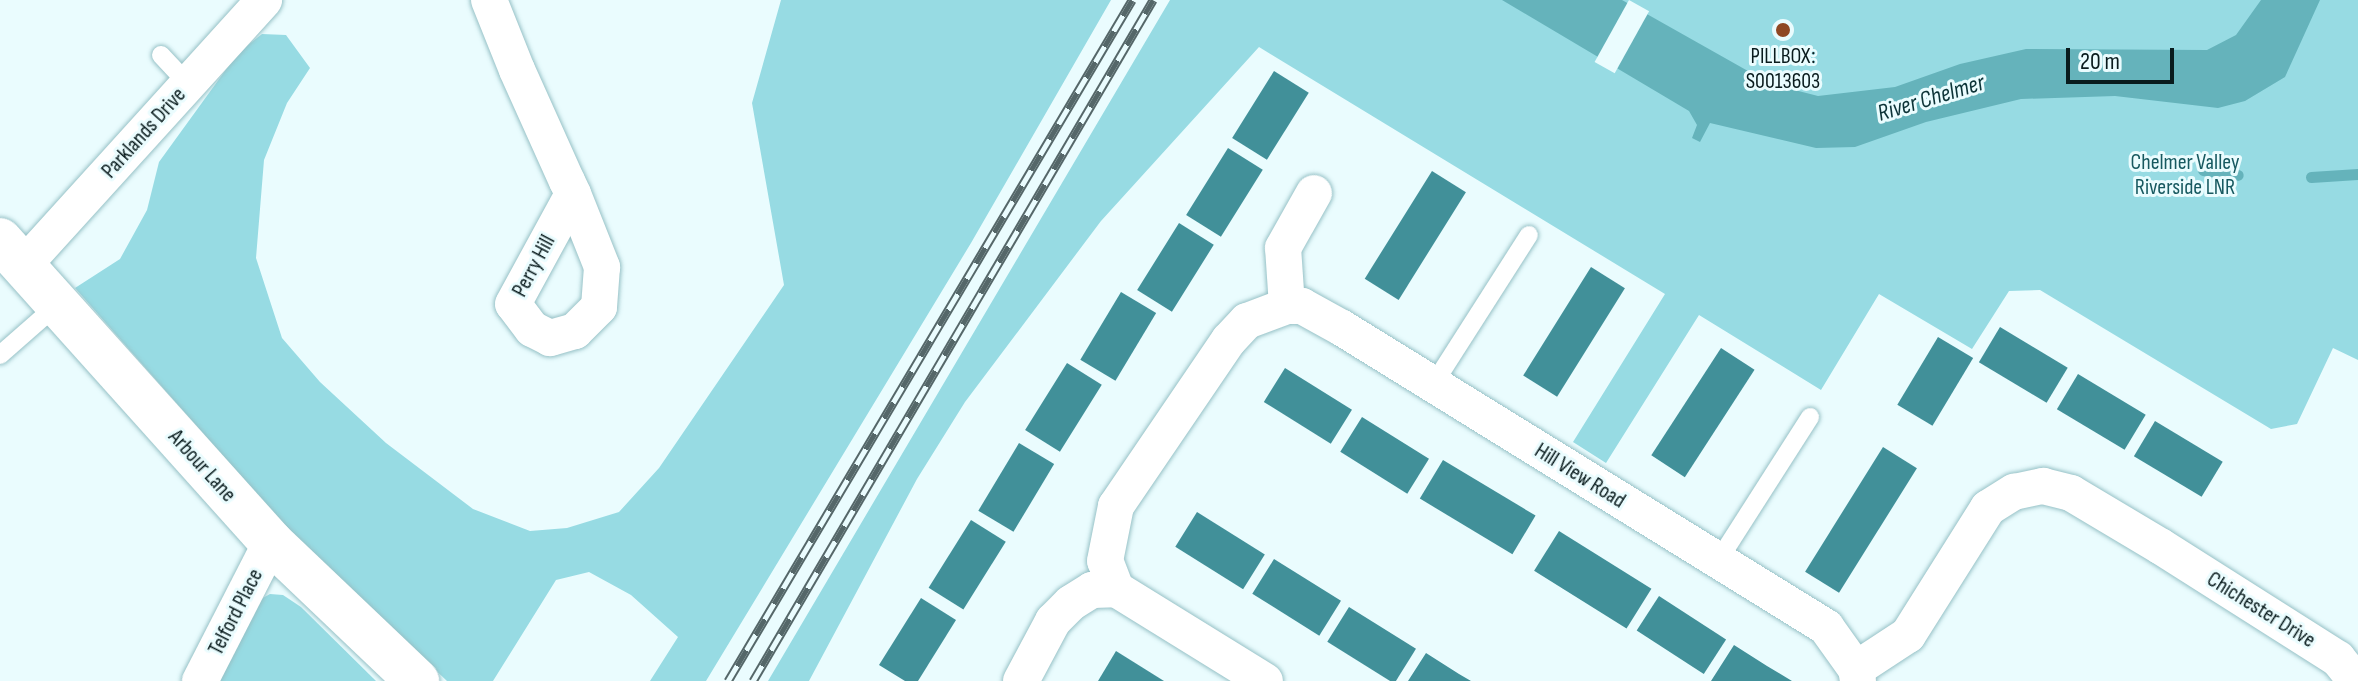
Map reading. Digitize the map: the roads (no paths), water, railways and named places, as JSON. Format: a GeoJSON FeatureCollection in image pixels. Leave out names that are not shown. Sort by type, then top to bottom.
{"type":"FeatureCollection","features":[{"type":"Feature","properties":{"kind":"street","name":"Parklands Drive"},"geometry":{"type":"LineString","coordinates":[[12,253],[188,84],[264,0]]}},
{"type":"Feature","properties":{"kind":"street"},"geometry":{"type":"LineString","coordinates":[[489,0],[573,194]]}},
{"type":"Feature","properties":{"kind":"street"},"geometry":{"type":"LineString","coordinates":[[1116,589],[1105,561],[1116,506],[1229,340],[1247,321],[1287,306],[1283,248],[1314,193]]}},
{"type":"Feature","properties":{"kind":"street","name":"Arbour Lane"},"geometry":{"type":"LineString","coordinates":[[12,253],[271,542],[417,681]]}},
{"type":"Feature","properties":{"kind":"street","name":"Hill View Road"},"geometry":{"type":"LineString","coordinates":[[1287,306],[1313,310],[1826,627],[1857,675],[1908,635],[1982,517],[2014,492],[2043,486],[2071,493],[2160,546]]}},
{"type":"Feature","properties":{"kind":"street","name":"Telford Place"},"geometry":{"type":"LineString","coordinates":[[200,681],[271,542]]}},
{"type":"Feature","properties":{"kind":"street","name":"Chichester Drive"},"geometry":{"type":"LineString","coordinates":[[2160,546],[2338,659],[2356,681]]}},
{"type":"Feature","properties":{"kind":"street"},"geometry":{"type":"LineString","coordinates":[[1021,681],[1053,621],[1071,603],[1092,590],[1116,589],[1265,681]]}},
{"type":"Feature","properties":{"kind":"lane"},"geometry":{"type":"LineString","coordinates":[[161,55],[188,84]]}},
{"type":"Feature","properties":{"kind":"lane"},"geometry":{"type":"LineString","coordinates":[[1433,385],[1529,235]]}},
{"type":"Feature","properties":{"kind":"lane"},"geometry":{"type":"LineString","coordinates":[[0,355],[57,305]]}},
{"type":"Feature","properties":{"kind":"lane"},"geometry":{"type":"LineString","coordinates":[[1718,561],[1810,417]]}},
{"type":"Feature","properties":{"kind":"water","name":"River Chelmer"},"geometry":{"type":"Polygon","coordinates":[[[1502,0],[1622,0],[1771,84],[1818,96],[1895,87],[1960,64],[2026,49],[2207,50],[2236,35],[2261,0],[2320,0],[2285,77],[2245,101],[2218,108],[2115,96],[2021,99],[1926,122],[1855,147],[1816,148],[1710,123],[1700,142],[1692,138],[1697,125],[1689,111],[1502,0]]]}},
{"type":"Feature","properties":{"kind":"waterway"},"geometry":{"type":"LineString","coordinates":[[2203,170],[2238,175]]}},
{"type":"Feature","properties":{"kind":"waterway"},"geometry":{"type":"LineString","coordinates":[[2311,177],[2358,174]]}},
{"type":"Feature","properties":{"kind":"railway"},"geometry":{"type":"LineString","coordinates":[[728,681],[1132,0]]}},
{"type":"Feature","properties":{"kind":"railway"},"geometry":{"type":"LineString","coordinates":[[753,681],[1153,0]]}},
{"type":"Feature","properties":{"kind":"place","name":"PILLBOX: S0013603"},"geometry":{"type":"Point","coordinates":[1783,30]}},
{"type":"Feature","properties":{"kind":"park label","name":"Chelmer Valley Riverside LNR"},"geometry":{"type":"Point","coordinates":[2185,174]}}]}
